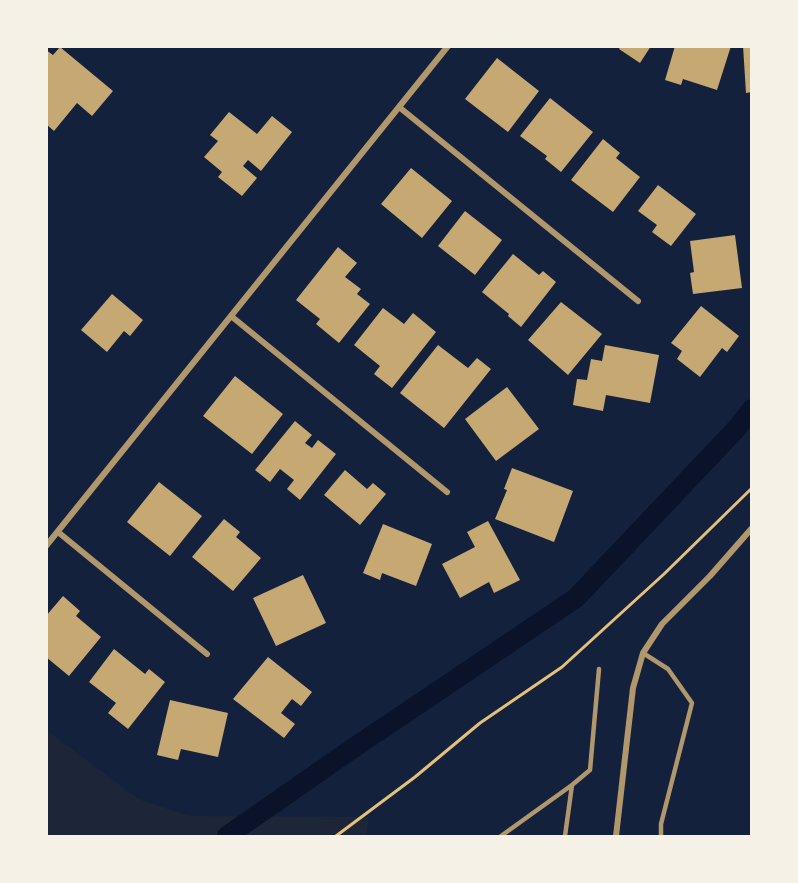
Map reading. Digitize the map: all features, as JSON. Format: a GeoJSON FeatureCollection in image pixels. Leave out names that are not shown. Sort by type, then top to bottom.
{"type":"FeatureCollection","features":[{"type":"Feature","properties":{"kind":"street"},"geometry":{"type":"LineString","coordinates":[[46,546],[448,46]]}},
{"type":"Feature","properties":{"kind":"street"},"geometry":{"type":"LineString","coordinates":[[399,107],[638,301]]}},
{"type":"Feature","properties":{"kind":"street"},"geometry":{"type":"LineString","coordinates":[[231,316],[447,492]]}},
{"type":"Feature","properties":{"kind":"street"},"geometry":{"type":"LineString","coordinates":[[616,837],[633,688],[643,653],[662,624],[711,576],[752,528]]}},
{"type":"Feature","properties":{"kind":"street"},"geometry":{"type":"LineString","coordinates":[[58,532],[207,654]]}},
{"type":"Feature","properties":{"kind":"lane"},"geometry":{"type":"LineString","coordinates":[[643,653],[668,669],[693,703],[661,824],[662,837]]}},
{"type":"Feature","properties":{"kind":"lane"},"geometry":{"type":"LineString","coordinates":[[501,837],[572,786],[590,770],[599,669]]}},
{"type":"Feature","properties":{"kind":"lane"},"geometry":{"type":"LineString","coordinates":[[565,837],[572,786]]}},
{"type":"Feature","properties":{"kind":"path"},"geometry":{"type":"LineString","coordinates":[[336,837],[415,777],[480,723],[562,667],[664,574],[752,488]]}},
{"type":"Feature","properties":{"kind":"shaded area"},"geometry":{"type":"Polygon","coordinates":[[[46,730],[138,799],[189,816],[369,817],[366,836],[47,836],[46,730]]]}},
{"type":"Feature","properties":{"kind":"building"},"geometry":{"type":"Polygon","coordinates":[[[621,46],[651,46],[640,63],[619,49],[621,46]]]}},
{"type":"Feature","properties":{"kind":"building"},"geometry":{"type":"Polygon","coordinates":[[[675,46],[731,46],[717,90],[683,79],[681,85],[665,80],[675,46]]]}},
{"type":"Feature","properties":{"kind":"building"},"geometry":{"type":"Polygon","coordinates":[[[743,46],[752,46],[752,92],[746,93],[743,46]]]}},
{"type":"Feature","properties":{"kind":"building"},"geometry":{"type":"Polygon","coordinates":[[[60,47],[113,91],[92,116],[77,103],[54,131],[46,124],[46,50],[53,55],[60,47]]]}},
{"type":"Feature","properties":{"kind":"building"},"geometry":{"type":"Polygon","coordinates":[[[497,58],[539,91],[508,132],[465,99],[497,58]]]}},
{"type":"Feature","properties":{"kind":"building"},"geometry":{"type":"Polygon","coordinates":[[[550,98],[593,132],[561,172],[545,159],[547,156],[520,136],[550,98]]]}},
{"type":"Feature","properties":{"kind":"building"},"geometry":{"type":"Polygon","coordinates":[[[229,112],[257,134],[272,116],[292,132],[261,171],[248,160],[243,166],[257,178],[242,196],[218,177],[222,172],[204,157],[218,141],[210,135],[229,112]]]}},
{"type":"Feature","properties":{"kind":"building"},"geometry":{"type":"Polygon","coordinates":[[[603,139],[620,153],[616,158],[640,177],[613,212],[571,180],[603,139]]]}},
{"type":"Feature","properties":{"kind":"building"},"geometry":{"type":"Polygon","coordinates":[[[411,168],[452,201],[422,238],[381,204],[411,168]]]}},
{"type":"Feature","properties":{"kind":"building"},"geometry":{"type":"Polygon","coordinates":[[[658,185],[696,214],[671,246],[652,232],[657,225],[638,211],[658,185]]]}},
{"type":"Feature","properties":{"kind":"building"},"geometry":{"type":"Polygon","coordinates":[[[465,211],[502,240],[475,275],[438,246],[465,211]]]}},
{"type":"Feature","properties":{"kind":"building"},"geometry":{"type":"Polygon","coordinates":[[[735,235],[742,288],[693,294],[690,273],[694,272],[690,241],[735,235]]]}},
{"type":"Feature","properties":{"kind":"building"},"geometry":{"type":"Polygon","coordinates":[[[338,247],[357,263],[345,277],[361,289],[357,294],[370,304],[339,343],[316,324],[320,319],[296,300],[338,247]]]}},
{"type":"Feature","properties":{"kind":"building"},"geometry":{"type":"Polygon","coordinates":[[[513,254],[539,275],[543,271],[556,282],[521,327],[482,292],[513,254]]]}},
{"type":"Feature","properties":{"kind":"building"},"geometry":{"type":"Polygon","coordinates":[[[112,294],[143,320],[130,336],[124,331],[107,352],[81,330],[112,294]]]}},
{"type":"Feature","properties":{"kind":"building"},"geometry":{"type":"Polygon","coordinates":[[[561,302],[602,334],[568,375],[528,340],[561,302]]]}},
{"type":"Feature","properties":{"kind":"building"},"geometry":{"type":"Polygon","coordinates":[[[701,306],[739,336],[727,352],[722,348],[700,377],[677,359],[682,351],[671,343],[701,306]]]}},
{"type":"Feature","properties":{"kind":"building"},"geometry":{"type":"Polygon","coordinates":[[[383,308],[404,324],[413,313],[436,332],[392,388],[374,374],[380,366],[354,345],[383,308]]]}},
{"type":"Feature","properties":{"kind":"building"},"geometry":{"type":"Polygon","coordinates":[[[438,345],[468,368],[477,358],[491,369],[444,428],[400,393],[438,345]]]}},
{"type":"Feature","properties":{"kind":"building"},"geometry":{"type":"Polygon","coordinates":[[[605,345],[659,355],[650,403],[606,395],[603,411],[573,405],[577,379],[587,380],[591,359],[602,361],[605,345]]]}},
{"type":"Feature","properties":{"kind":"building"},"geometry":{"type":"Polygon","coordinates":[[[235,376],[283,414],[252,454],[203,416],[235,376]]]}},
{"type":"Feature","properties":{"kind":"building"},"geometry":{"type":"Polygon","coordinates":[[[507,387],[539,429],[496,461],[465,419],[507,387]]]}},
{"type":"Feature","properties":{"kind":"building"},"geometry":{"type":"Polygon","coordinates":[[[295,421],[312,435],[305,443],[312,448],[318,440],[336,454],[300,500],[287,489],[294,480],[280,469],[270,482],[255,470],[295,421]]]}},
{"type":"Feature","properties":{"kind":"building"},"geometry":{"type":"Polygon","coordinates":[[[512,468],[573,491],[554,542],[495,519],[507,490],[504,489],[512,468]]]}},
{"type":"Feature","properties":{"kind":"building"},"geometry":{"type":"Polygon","coordinates":[[[345,470],[367,489],[373,483],[386,494],[360,525],[324,495],[345,470]]]}},
{"type":"Feature","properties":{"kind":"building"},"geometry":{"type":"Polygon","coordinates":[[[159,482],[202,516],[170,556],[127,522],[159,482]]]}},
{"type":"Feature","properties":{"kind":"building"},"geometry":{"type":"Polygon","coordinates":[[[224,519],[240,532],[236,537],[261,558],[233,591],[192,557],[224,519]]]}},
{"type":"Feature","properties":{"kind":"building"},"geometry":{"type":"Polygon","coordinates":[[[488,521],[520,580],[494,593],[489,582],[460,598],[442,564],[475,547],[467,532],[488,521]]]}},
{"type":"Feature","properties":{"kind":"building"},"geometry":{"type":"Polygon","coordinates":[[[383,524],[432,544],[416,586],[382,573],[380,580],[363,573],[383,524]]]}},
{"type":"Feature","properties":{"kind":"building"},"geometry":{"type":"Polygon","coordinates":[[[303,575],[326,623],[276,646],[253,598],[303,575]]]}},
{"type":"Feature","properties":{"kind":"building"},"geometry":{"type":"Polygon","coordinates":[[[63,596],[80,611],[76,616],[101,637],[69,676],[46,657],[46,616],[63,596]]]}},
{"type":"Feature","properties":{"kind":"building"},"geometry":{"type":"Polygon","coordinates":[[[114,649],[145,674],[149,669],[165,682],[128,729],[108,713],[116,703],[89,682],[114,649]]]}},
{"type":"Feature","properties":{"kind":"building"},"geometry":{"type":"Polygon","coordinates":[[[268,657],[312,692],[301,706],[292,699],[281,713],[295,724],[284,738],[233,699],[268,657]]]}},
{"type":"Feature","properties":{"kind":"building"},"geometry":{"type":"Polygon","coordinates":[[[170,700],[228,713],[218,757],[181,749],[178,760],[157,755],[170,700]]]}},
{"type":"Feature","properties":{"kind":"waterway"},"geometry":{"type":"LineString","coordinates":[[227,836],[576,598],[737,428],[752,409]]}}]}
